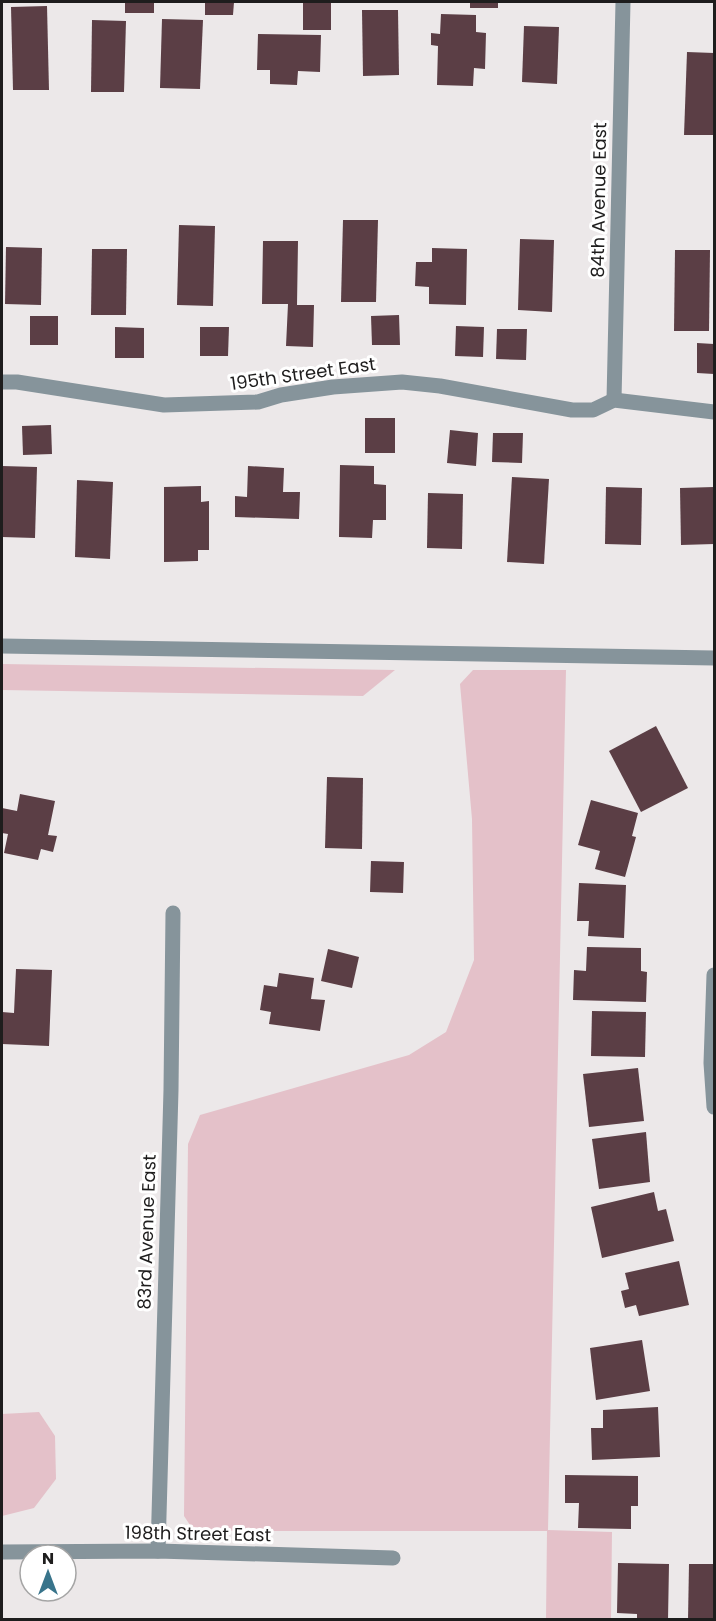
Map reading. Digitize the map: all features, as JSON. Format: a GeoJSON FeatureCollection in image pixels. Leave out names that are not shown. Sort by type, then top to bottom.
{"type":"FeatureCollection","features":[{"type":"Feature","properties":{"kind":"street","name":"84th Avenue East"},"geometry":{"type":"LineString","coordinates":[[614,400],[623,2]]}},
{"type":"Feature","properties":{"kind":"street","name":"195th Street East"},"geometry":{"type":"LineString","coordinates":[[2,382],[17,382],[164,405],[258,402],[281,395],[333,387],[402,381],[572,410],[593,410],[614,400],[714,412]]}},
{"type":"Feature","properties":{"kind":"street"},"geometry":{"type":"LineString","coordinates":[[2,646],[714,658]]}},
{"type":"Feature","properties":{"kind":"street","name":"83rd Avenue East"},"geometry":{"type":"LineString","coordinates":[[158,1551],[171,1090],[173,913]]}},
{"type":"Feature","properties":{"kind":"street"},"geometry":{"type":"LineString","coordinates":[[714,975],[711,1064],[714,1107]]}},
{"type":"Feature","properties":{"kind":"street","name":"198th Street East"},"geometry":{"type":"LineString","coordinates":[[2,1552],[158,1551],[393,1558]]}},
{"type":"Feature","properties":{"kind":"shaded area"},"geometry":{"type":"Polygon","coordinates":[[[2,664],[395,670],[363,696],[2,690],[2,664]]]}},
{"type":"Feature","properties":{"kind":"shaded area"},"geometry":{"type":"Polygon","coordinates":[[[473,670],[566,670],[548,1530],[612,1532],[611,1619],[546,1619],[547,1531],[194,1531],[184,1516],[188,1144],[200,1115],[409,1055],[446,1032],[474,960],[472,819],[460,684],[473,670]]]}},
{"type":"Feature","properties":{"kind":"shaded area"},"geometry":{"type":"Polygon","coordinates":[[[39,1412],[55,1436],[56,1479],[34,1508],[2,1516],[2,1414],[39,1412]]]}},
{"type":"Feature","properties":{"kind":"building"},"geometry":{"type":"Polygon","coordinates":[[[125,2],[154,2],[154,13],[125,13],[125,2]]]}},
{"type":"Feature","properties":{"kind":"building"},"geometry":{"type":"Polygon","coordinates":[[[205,2],[234,2],[233,15],[205,15],[205,2]]]}},
{"type":"Feature","properties":{"kind":"building"},"geometry":{"type":"Polygon","coordinates":[[[303,2],[331,2],[331,30],[303,30],[303,2]]]}},
{"type":"Feature","properties":{"kind":"building"},"geometry":{"type":"Polygon","coordinates":[[[470,2],[498,2],[498,8],[470,8],[470,2]]]}},
{"type":"Feature","properties":{"kind":"building"},"geometry":{"type":"Polygon","coordinates":[[[47,6],[49,90],[13,90],[11,7],[47,6]]]}},
{"type":"Feature","properties":{"kind":"building"},"geometry":{"type":"Polygon","coordinates":[[[362,10],[398,10],[399,75],[363,76],[362,10]]]}},
{"type":"Feature","properties":{"kind":"building"},"geometry":{"type":"Polygon","coordinates":[[[441,14],[476,15],[476,32],[486,33],[485,69],[474,68],[473,86],[437,85],[438,46],[431,45],[431,33],[440,34],[441,14]]]}},
{"type":"Feature","properties":{"kind":"building"},"geometry":{"type":"Polygon","coordinates":[[[162,19],[203,20],[200,89],[160,88],[162,19]]]}},
{"type":"Feature","properties":{"kind":"building"},"geometry":{"type":"Polygon","coordinates":[[[92,20],[126,21],[124,92],[91,92],[92,20]]]}},
{"type":"Feature","properties":{"kind":"building"},"geometry":{"type":"Polygon","coordinates":[[[524,26],[559,27],[557,84],[522,82],[524,26]]]}},
{"type":"Feature","properties":{"kind":"building"},"geometry":{"type":"Polygon","coordinates":[[[258,34],[321,35],[320,72],[298,71],[297,85],[270,84],[270,70],[257,70],[258,34]]]}},
{"type":"Feature","properties":{"kind":"building"},"geometry":{"type":"Polygon","coordinates":[[[687,52],[714,53],[714,135],[684,135],[687,52]]]}},
{"type":"Feature","properties":{"kind":"building"},"geometry":{"type":"Polygon","coordinates":[[[343,220],[378,220],[376,302],[341,302],[343,220]]]}},
{"type":"Feature","properties":{"kind":"building"},"geometry":{"type":"Polygon","coordinates":[[[179,225],[215,226],[213,306],[177,305],[179,225]]]}},
{"type":"Feature","properties":{"kind":"building"},"geometry":{"type":"Polygon","coordinates":[[[520,239],[554,240],[552,312],[518,310],[520,239]]]}},
{"type":"Feature","properties":{"kind":"building"},"geometry":{"type":"Polygon","coordinates":[[[263,241],[298,241],[297,305],[314,305],[313,347],[286,346],[288,304],[262,304],[263,241]]]}},
{"type":"Feature","properties":{"kind":"building"},"geometry":{"type":"Polygon","coordinates":[[[6,247],[42,248],[41,305],[5,304],[6,247]]]}},
{"type":"Feature","properties":{"kind":"building"},"geometry":{"type":"Polygon","coordinates":[[[432,248],[467,249],[466,305],[429,304],[429,287],[415,286],[416,262],[432,262],[432,248]]]}},
{"type":"Feature","properties":{"kind":"building"},"geometry":{"type":"Polygon","coordinates":[[[92,249],[127,249],[126,315],[91,315],[92,249]]]}},
{"type":"Feature","properties":{"kind":"building"},"geometry":{"type":"Polygon","coordinates":[[[675,250],[710,250],[709,331],[674,331],[675,250]]]}},
{"type":"Feature","properties":{"kind":"building"},"geometry":{"type":"Polygon","coordinates":[[[399,315],[400,345],[372,345],[371,316],[399,315]]]}},
{"type":"Feature","properties":{"kind":"building"},"geometry":{"type":"Polygon","coordinates":[[[30,316],[58,316],[58,345],[30,345],[30,316]]]}},
{"type":"Feature","properties":{"kind":"building"},"geometry":{"type":"Polygon","coordinates":[[[456,326],[484,327],[483,357],[455,356],[456,326]]]}},
{"type":"Feature","properties":{"kind":"building"},"geometry":{"type":"Polygon","coordinates":[[[115,327],[144,328],[144,358],[115,358],[115,327]]]}},
{"type":"Feature","properties":{"kind":"building"},"geometry":{"type":"Polygon","coordinates":[[[200,327],[229,327],[228,356],[200,356],[200,327]]]}},
{"type":"Feature","properties":{"kind":"building"},"geometry":{"type":"Polygon","coordinates":[[[497,329],[527,329],[526,360],[496,359],[497,329]]]}},
{"type":"Feature","properties":{"kind":"building"},"geometry":{"type":"Polygon","coordinates":[[[697,343],[714,344],[714,374],[697,373],[697,343]]]}},
{"type":"Feature","properties":{"kind":"building"},"geometry":{"type":"Polygon","coordinates":[[[365,418],[395,418],[395,453],[365,453],[365,418]]]}},
{"type":"Feature","properties":{"kind":"building"},"geometry":{"type":"Polygon","coordinates":[[[51,425],[52,454],[23,455],[22,426],[51,425]]]}},
{"type":"Feature","properties":{"kind":"building"},"geometry":{"type":"Polygon","coordinates":[[[450,430],[478,433],[476,466],[447,463],[450,430]]]}},
{"type":"Feature","properties":{"kind":"building"},"geometry":{"type":"Polygon","coordinates":[[[493,433],[523,433],[522,463],[492,462],[493,433]]]}},
{"type":"Feature","properties":{"kind":"building"},"geometry":{"type":"Polygon","coordinates":[[[340,465],[374,466],[374,484],[386,485],[386,520],[373,520],[372,538],[339,537],[340,465]]]}},
{"type":"Feature","properties":{"kind":"building"},"geometry":{"type":"Polygon","coordinates":[[[2,466],[37,467],[35,538],[2,537],[2,466]]]}},
{"type":"Feature","properties":{"kind":"building"},"geometry":{"type":"Polygon","coordinates":[[[248,466],[284,468],[283,492],[300,492],[299,519],[235,517],[235,496],[247,497],[248,466]]]}},
{"type":"Feature","properties":{"kind":"building"},"geometry":{"type":"Polygon","coordinates":[[[512,477],[549,479],[544,564],[507,562],[512,477]]]}},
{"type":"Feature","properties":{"kind":"building"},"geometry":{"type":"Polygon","coordinates":[[[77,480],[113,482],[110,559],[75,557],[77,480]]]}},
{"type":"Feature","properties":{"kind":"building"},"geometry":{"type":"Polygon","coordinates":[[[201,486],[201,502],[209,501],[209,550],[198,550],[198,561],[164,562],[164,487],[201,486]]]}},
{"type":"Feature","properties":{"kind":"building"},"geometry":{"type":"Polygon","coordinates":[[[606,487],[642,488],[641,545],[605,544],[606,487]]]}},
{"type":"Feature","properties":{"kind":"building"},"geometry":{"type":"Polygon","coordinates":[[[714,487],[714,544],[681,545],[680,488],[714,487]]]}},
{"type":"Feature","properties":{"kind":"building"},"geometry":{"type":"Polygon","coordinates":[[[428,493],[463,494],[462,549],[427,548],[428,493]]]}},
{"type":"Feature","properties":{"kind":"building"},"geometry":{"type":"Polygon","coordinates":[[[656,726],[688,788],[641,812],[609,751],[656,726]]]}},
{"type":"Feature","properties":{"kind":"building"},"geometry":{"type":"Polygon","coordinates":[[[327,777],[363,778],[362,849],[325,848],[327,777]]]}},
{"type":"Feature","properties":{"kind":"building"},"geometry":{"type":"Polygon","coordinates":[[[20,794],[55,801],[48,835],[57,836],[53,852],[41,849],[38,860],[4,853],[8,834],[2,833],[2,808],[17,811],[20,794]]]}},
{"type":"Feature","properties":{"kind":"building"},"geometry":{"type":"Polygon","coordinates":[[[591,800],[638,813],[632,836],[636,837],[625,877],[595,869],[600,851],[578,845],[591,800]]]}},
{"type":"Feature","properties":{"kind":"building"},"geometry":{"type":"Polygon","coordinates":[[[371,861],[404,862],[403,893],[370,892],[371,861]]]}},
{"type":"Feature","properties":{"kind":"building"},"geometry":{"type":"Polygon","coordinates":[[[579,883],[626,885],[624,938],[588,936],[589,921],[577,921],[579,883]]]}},
{"type":"Feature","properties":{"kind":"building"},"geometry":{"type":"Polygon","coordinates":[[[587,947],[641,948],[641,971],[647,972],[646,1002],[573,1000],[574,970],[586,971],[587,947]]]}},
{"type":"Feature","properties":{"kind":"building"},"geometry":{"type":"Polygon","coordinates":[[[328,949],[359,957],[352,988],[321,981],[328,949]]]}},
{"type":"Feature","properties":{"kind":"building"},"geometry":{"type":"Polygon","coordinates":[[[16,969],[52,970],[49,1046],[2,1044],[2,1012],[14,1013],[16,969]]]}},
{"type":"Feature","properties":{"kind":"building"},"geometry":{"type":"Polygon","coordinates":[[[279,973],[314,978],[311,999],[325,1000],[320,1031],[269,1024],[271,1012],[260,1010],[264,985],[277,987],[279,973]]]}},
{"type":"Feature","properties":{"kind":"building"},"geometry":{"type":"Polygon","coordinates":[[[592,1011],[646,1012],[645,1057],[591,1056],[592,1011]]]}},
{"type":"Feature","properties":{"kind":"building"},"geometry":{"type":"Polygon","coordinates":[[[638,1068],[644,1121],[589,1127],[583,1074],[638,1068]]]}},
{"type":"Feature","properties":{"kind":"building"},"geometry":{"type":"Polygon","coordinates":[[[646,1132],[650,1182],[599,1189],[592,1139],[646,1132]]]}},
{"type":"Feature","properties":{"kind":"building"},"geometry":{"type":"Polygon","coordinates":[[[654,1192],[658,1211],[666,1209],[674,1241],[602,1258],[591,1207],[654,1192]]]}},
{"type":"Feature","properties":{"kind":"building"},"geometry":{"type":"Polygon","coordinates":[[[679,1261],[689,1305],[639,1316],[636,1305],[625,1308],[621,1291],[629,1289],[625,1273],[679,1261]]]}},
{"type":"Feature","properties":{"kind":"building"},"geometry":{"type":"Polygon","coordinates":[[[642,1340],[650,1391],[596,1400],[590,1348],[642,1340]]]}},
{"type":"Feature","properties":{"kind":"building"},"geometry":{"type":"Polygon","coordinates":[[[658,1407],[660,1457],[592,1460],[591,1428],[603,1428],[603,1410],[658,1407]]]}},
{"type":"Feature","properties":{"kind":"building"},"geometry":{"type":"Polygon","coordinates":[[[565,1475],[638,1476],[638,1506],[631,1506],[631,1529],[578,1528],[579,1503],[565,1503],[565,1475]]]}},
{"type":"Feature","properties":{"kind":"building"},"geometry":{"type":"Polygon","coordinates":[[[618,1563],[669,1564],[668,1620],[637,1620],[637,1614],[617,1613],[618,1563]]]}},
{"type":"Feature","properties":{"kind":"building"},"geometry":{"type":"Polygon","coordinates":[[[689,1564],[714,1564],[714,1620],[688,1620],[689,1564]]]}}]}
